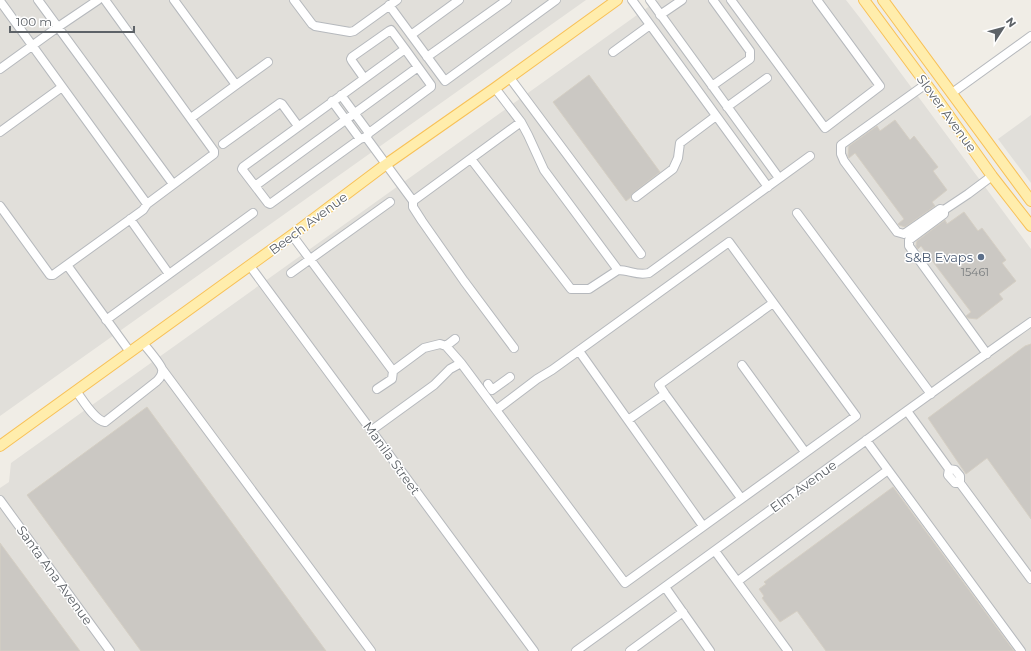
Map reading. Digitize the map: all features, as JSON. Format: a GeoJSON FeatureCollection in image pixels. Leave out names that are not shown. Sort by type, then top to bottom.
{"type":"FeatureCollection","features":[{"type":"Feature","properties":{"kind":"main road","name":"Beech Avenue"},"geometry":{"type":"LineString","coordinates":[[0,446],[250,266],[385,165],[510,78],[617,0]]}},
{"type":"Feature","properties":{"kind":"main road","name":"Slover Avenue"},"geometry":{"type":"LineString","coordinates":[[864,0],[992,176],[1031,226]]}},
{"type":"Feature","properties":{"kind":"main road","name":"Slover Avenue"},"geometry":{"type":"LineString","coordinates":[[883,0],[1031,201]]}},
{"type":"Feature","properties":{"kind":"street"},"geometry":{"type":"LineString","coordinates":[[38,0],[173,184]]}},
{"type":"Feature","properties":{"kind":"street"},"geometry":{"type":"LineString","coordinates":[[0,69],[98,0]]}},
{"type":"Feature","properties":{"kind":"street"},"geometry":{"type":"LineString","coordinates":[[0,206],[50,275],[53,275],[143,210],[146,204],[215,153],[105,0]]}},
{"type":"Feature","properties":{"kind":"street"},"geometry":{"type":"LineString","coordinates":[[174,0],[236,85]]}},
{"type":"Feature","properties":{"kind":"street"},"geometry":{"type":"LineString","coordinates":[[294,0],[315,26],[350,32],[354,31],[397,0]]}},
{"type":"Feature","properties":{"kind":"street"},"geometry":{"type":"LineString","coordinates":[[411,35],[459,0]]}},
{"type":"Feature","properties":{"kind":"street"},"geometry":{"type":"LineString","coordinates":[[427,57],[507,0]]}},
{"type":"Feature","properties":{"kind":"street"},"geometry":{"type":"LineString","coordinates":[[389,5],[445,81],[556,0]]}},
{"type":"Feature","properties":{"kind":"street"},"geometry":{"type":"LineString","coordinates":[[632,0],[768,187]]}},
{"type":"Feature","properties":{"kind":"street"},"geometry":{"type":"LineString","coordinates":[[650,0],[779,178]]}},
{"type":"Feature","properties":{"kind":"street"},"geometry":{"type":"LineString","coordinates":[[660,15],[682,0]]}},
{"type":"Feature","properties":{"kind":"street"},"geometry":{"type":"LineString","coordinates":[[712,86],[750,59],[750,51],[713,0]]}},
{"type":"Feature","properties":{"kind":"street"},"geometry":{"type":"LineString","coordinates":[[731,0],[825,128],[880,86],[818,0]]}},
{"type":"Feature","properties":{"kind":"street"},"geometry":{"type":"LineString","coordinates":[[0,1],[146,204]]}},
{"type":"Feature","properties":{"kind":"street"},"geometry":{"type":"LineString","coordinates":[[613,52],[650,25]]}},
{"type":"Feature","properties":{"kind":"street"},"geometry":{"type":"LineString","coordinates":[[364,78],[352,61],[352,57],[389,31],[392,31],[405,49],[418,67],[431,85],[431,87],[270,204],[268,203],[242,167],[405,49]]}},
{"type":"Feature","properties":{"kind":"street"},"geometry":{"type":"LineString","coordinates":[[952,93],[1031,36]]}},
{"type":"Feature","properties":{"kind":"street"},"geometry":{"type":"LineString","coordinates":[[191,118],[268,62]]}},
{"type":"Feature","properties":{"kind":"street"},"geometry":{"type":"LineString","coordinates":[[255,186],[418,67]]}},
{"type":"Feature","properties":{"kind":"street"},"geometry":{"type":"LineString","coordinates":[[510,78],[641,254]]}},
{"type":"Feature","properties":{"kind":"street"},"geometry":{"type":"LineString","coordinates":[[728,107],[767,78]]}},
{"type":"Feature","properties":{"kind":"street"},"geometry":{"type":"LineString","coordinates":[[926,84],[841,145],[841,154],[847,166],[897,232],[904,234],[940,209],[944,210],[992,176]]}},
{"type":"Feature","properties":{"kind":"street"},"geometry":{"type":"LineString","coordinates":[[0,132],[62,87]]}},
{"type":"Feature","properties":{"kind":"street"},"geometry":{"type":"LineString","coordinates":[[495,88],[521,122],[544,170],[618,270]]}},
{"type":"Feature","properties":{"kind":"street"},"geometry":{"type":"LineString","coordinates":[[341,95],[355,114],[365,136],[413,201],[413,207],[422,221],[514,348]]}},
{"type":"Feature","properties":{"kind":"street"},"geometry":{"type":"LineString","coordinates":[[332,101],[346,120],[365,136]]}},
{"type":"Feature","properties":{"kind":"street"},"geometry":{"type":"LineString","coordinates":[[223,144],[280,103],[298,126]]}},
{"type":"Feature","properties":{"kind":"street"},"geometry":{"type":"LineString","coordinates":[[636,197],[673,169],[678,158],[680,143],[716,116]]}},
{"type":"Feature","properties":{"kind":"street"},"geometry":{"type":"LineString","coordinates":[[413,201],[521,122]]}},
{"type":"Feature","properties":{"kind":"street"},"geometry":{"type":"LineString","coordinates":[[471,159],[571,289],[589,289],[618,270],[625,270],[637,274],[648,273],[810,156]]}},
{"type":"Feature","properties":{"kind":"street"},"geometry":{"type":"LineString","coordinates":[[291,273],[390,202]]}},
{"type":"Feature","properties":{"kind":"street"},"geometry":{"type":"LineString","coordinates":[[944,210],[944,214],[909,240],[909,246],[987,354]]}},
{"type":"Feature","properties":{"kind":"street"},"geometry":{"type":"LineString","coordinates":[[106,320],[253,213]]}},
{"type":"Feature","properties":{"kind":"street"},"geometry":{"type":"LineString","coordinates":[[797,214],[931,394]]}},
{"type":"Feature","properties":{"kind":"street"},"geometry":{"type":"LineString","coordinates":[[130,219],[169,274]]}},
{"type":"Feature","properties":{"kind":"street"},"geometry":{"type":"LineString","coordinates":[[292,235],[393,371],[392,379],[377,389]]}},
{"type":"Feature","properties":{"kind":"street"},"geometry":{"type":"LineString","coordinates":[[393,371],[424,348],[440,344],[446,346],[461,363],[496,410],[625,583],[856,416],[729,242],[496,410]]}},
{"type":"Feature","properties":{"kind":"street"},"geometry":{"type":"LineString","coordinates":[[67,265],[130,352]]}},
{"type":"Feature","properties":{"kind":"street","name":"Manila Street"},"geometry":{"type":"LineString","coordinates":[[250,266],[534,651]]}},
{"type":"Feature","properties":{"kind":"street"},"geometry":{"type":"LineString","coordinates":[[741,498],[659,385],[773,302]]}},
{"type":"Feature","properties":{"kind":"street","name":"Elm Avenue"},"geometry":{"type":"LineString","coordinates":[[576,651],[1031,322]]}},
{"type":"Feature","properties":{"kind":"street"},"geometry":{"type":"LineString","coordinates":[[446,346],[455,339]]}},
{"type":"Feature","properties":{"kind":"street"},"geometry":{"type":"LineString","coordinates":[[143,343],[371,651]]}},
{"type":"Feature","properties":{"kind":"street"},"geometry":{"type":"LineString","coordinates":[[579,351],[704,526]]}},
{"type":"Feature","properties":{"kind":"street"},"geometry":{"type":"LineString","coordinates":[[372,430],[434,385],[450,369],[461,363]]}},
{"type":"Feature","properties":{"kind":"street"},"geometry":{"type":"LineString","coordinates":[[742,365],[805,452]]}},
{"type":"Feature","properties":{"kind":"street"},"geometry":{"type":"LineString","coordinates":[[76,391],[95,417],[100,421],[105,422],[158,381],[162,375],[162,369]]}},
{"type":"Feature","properties":{"kind":"street"},"geometry":{"type":"LineString","coordinates":[[488,384],[492,390],[510,377]]}},
{"type":"Feature","properties":{"kind":"street"},"geometry":{"type":"LineString","coordinates":[[628,420],[665,394]]}},
{"type":"Feature","properties":{"kind":"street"},"geometry":{"type":"LineString","coordinates":[[907,411],[950,469],[948,475],[955,483],[960,483],[1031,578]]}},
{"type":"Feature","properties":{"kind":"street"},"geometry":{"type":"LineString","coordinates":[[866,440],[1021,651]]}},
{"type":"Feature","properties":{"kind":"street"},"geometry":{"type":"LineString","coordinates":[[738,581],[888,470]]}},
{"type":"Feature","properties":{"kind":"street","name":"Santa Ana Avenue"},"geometry":{"type":"LineString","coordinates":[[0,500],[110,651]]}},
{"type":"Feature","properties":{"kind":"street"},"geometry":{"type":"LineString","coordinates":[[716,550],[788,651]]}},
{"type":"Feature","properties":{"kind":"street"},"geometry":{"type":"LineString","coordinates":[[665,587],[710,651]]}},
{"type":"Feature","properties":{"kind":"street"},"geometry":{"type":"LineString","coordinates":[[630,651],[683,612]]}},
{"type":"Feature","properties":{"kind":"shaded area"},"geometry":{"type":"Polygon","coordinates":[[[0,0],[586,0],[0,416],[0,0]]]}},
{"type":"Feature","properties":{"kind":"shaded area"},"geometry":{"type":"Polygon","coordinates":[[[658,0],[846,0],[1031,249],[1031,651],[0,651],[0,488],[9,482],[11,463],[658,0]]]}},
{"type":"Feature","properties":{"kind":"shaded area"},"geometry":{"type":"Polygon","coordinates":[[[1031,115],[1031,183],[998,139],[1031,115]]]}},
{"type":"Feature","properties":{"kind":"building"},"geometry":{"type":"Polygon","coordinates":[[[589,75],[660,172],[633,193],[626,201],[553,102],[589,75]]]}},
{"type":"Feature","properties":{"kind":"building"},"geometry":{"type":"Polygon","coordinates":[[[895,120],[910,140],[914,136],[938,167],[933,171],[947,190],[932,202],[935,206],[905,227],[898,224],[904,219],[855,153],[849,158],[848,156],[849,146],[877,126],[880,131],[895,120]]]}},
{"type":"Feature","properties":{"kind":"building"},"geometry":{"type":"Polygon","coordinates":[[[964,212],[978,231],[982,228],[1006,260],[1002,263],[1016,281],[999,294],[1003,299],[977,319],[968,318],[966,316],[971,312],[921,246],[918,249],[916,246],[917,241],[945,220],[947,224],[964,212]]]}},
{"type":"Feature","properties":{"kind":"building"},"geometry":{"type":"Polygon","coordinates":[[[1031,344],[1031,519],[987,458],[966,474],[928,418],[1025,346],[1031,344]]]}},
{"type":"Feature","properties":{"kind":"building"},"geometry":{"type":"Polygon","coordinates":[[[147,407],[326,651],[141,651],[27,495],[147,407]]]}},
{"type":"Feature","properties":{"kind":"building"},"geometry":{"type":"Polygon","coordinates":[[[893,487],[1014,651],[826,651],[797,611],[780,622],[762,598],[764,596],[759,589],[766,584],[764,582],[893,487]]]}},
{"type":"Feature","properties":{"kind":"building"},"geometry":{"type":"Polygon","coordinates":[[[0,543],[80,651],[0,651],[0,543]]]}},
{"type":"Feature","properties":{"kind":"place","name":"S&B Evaps"},"geometry":{"type":"Point","coordinates":[981,257]}}]}
